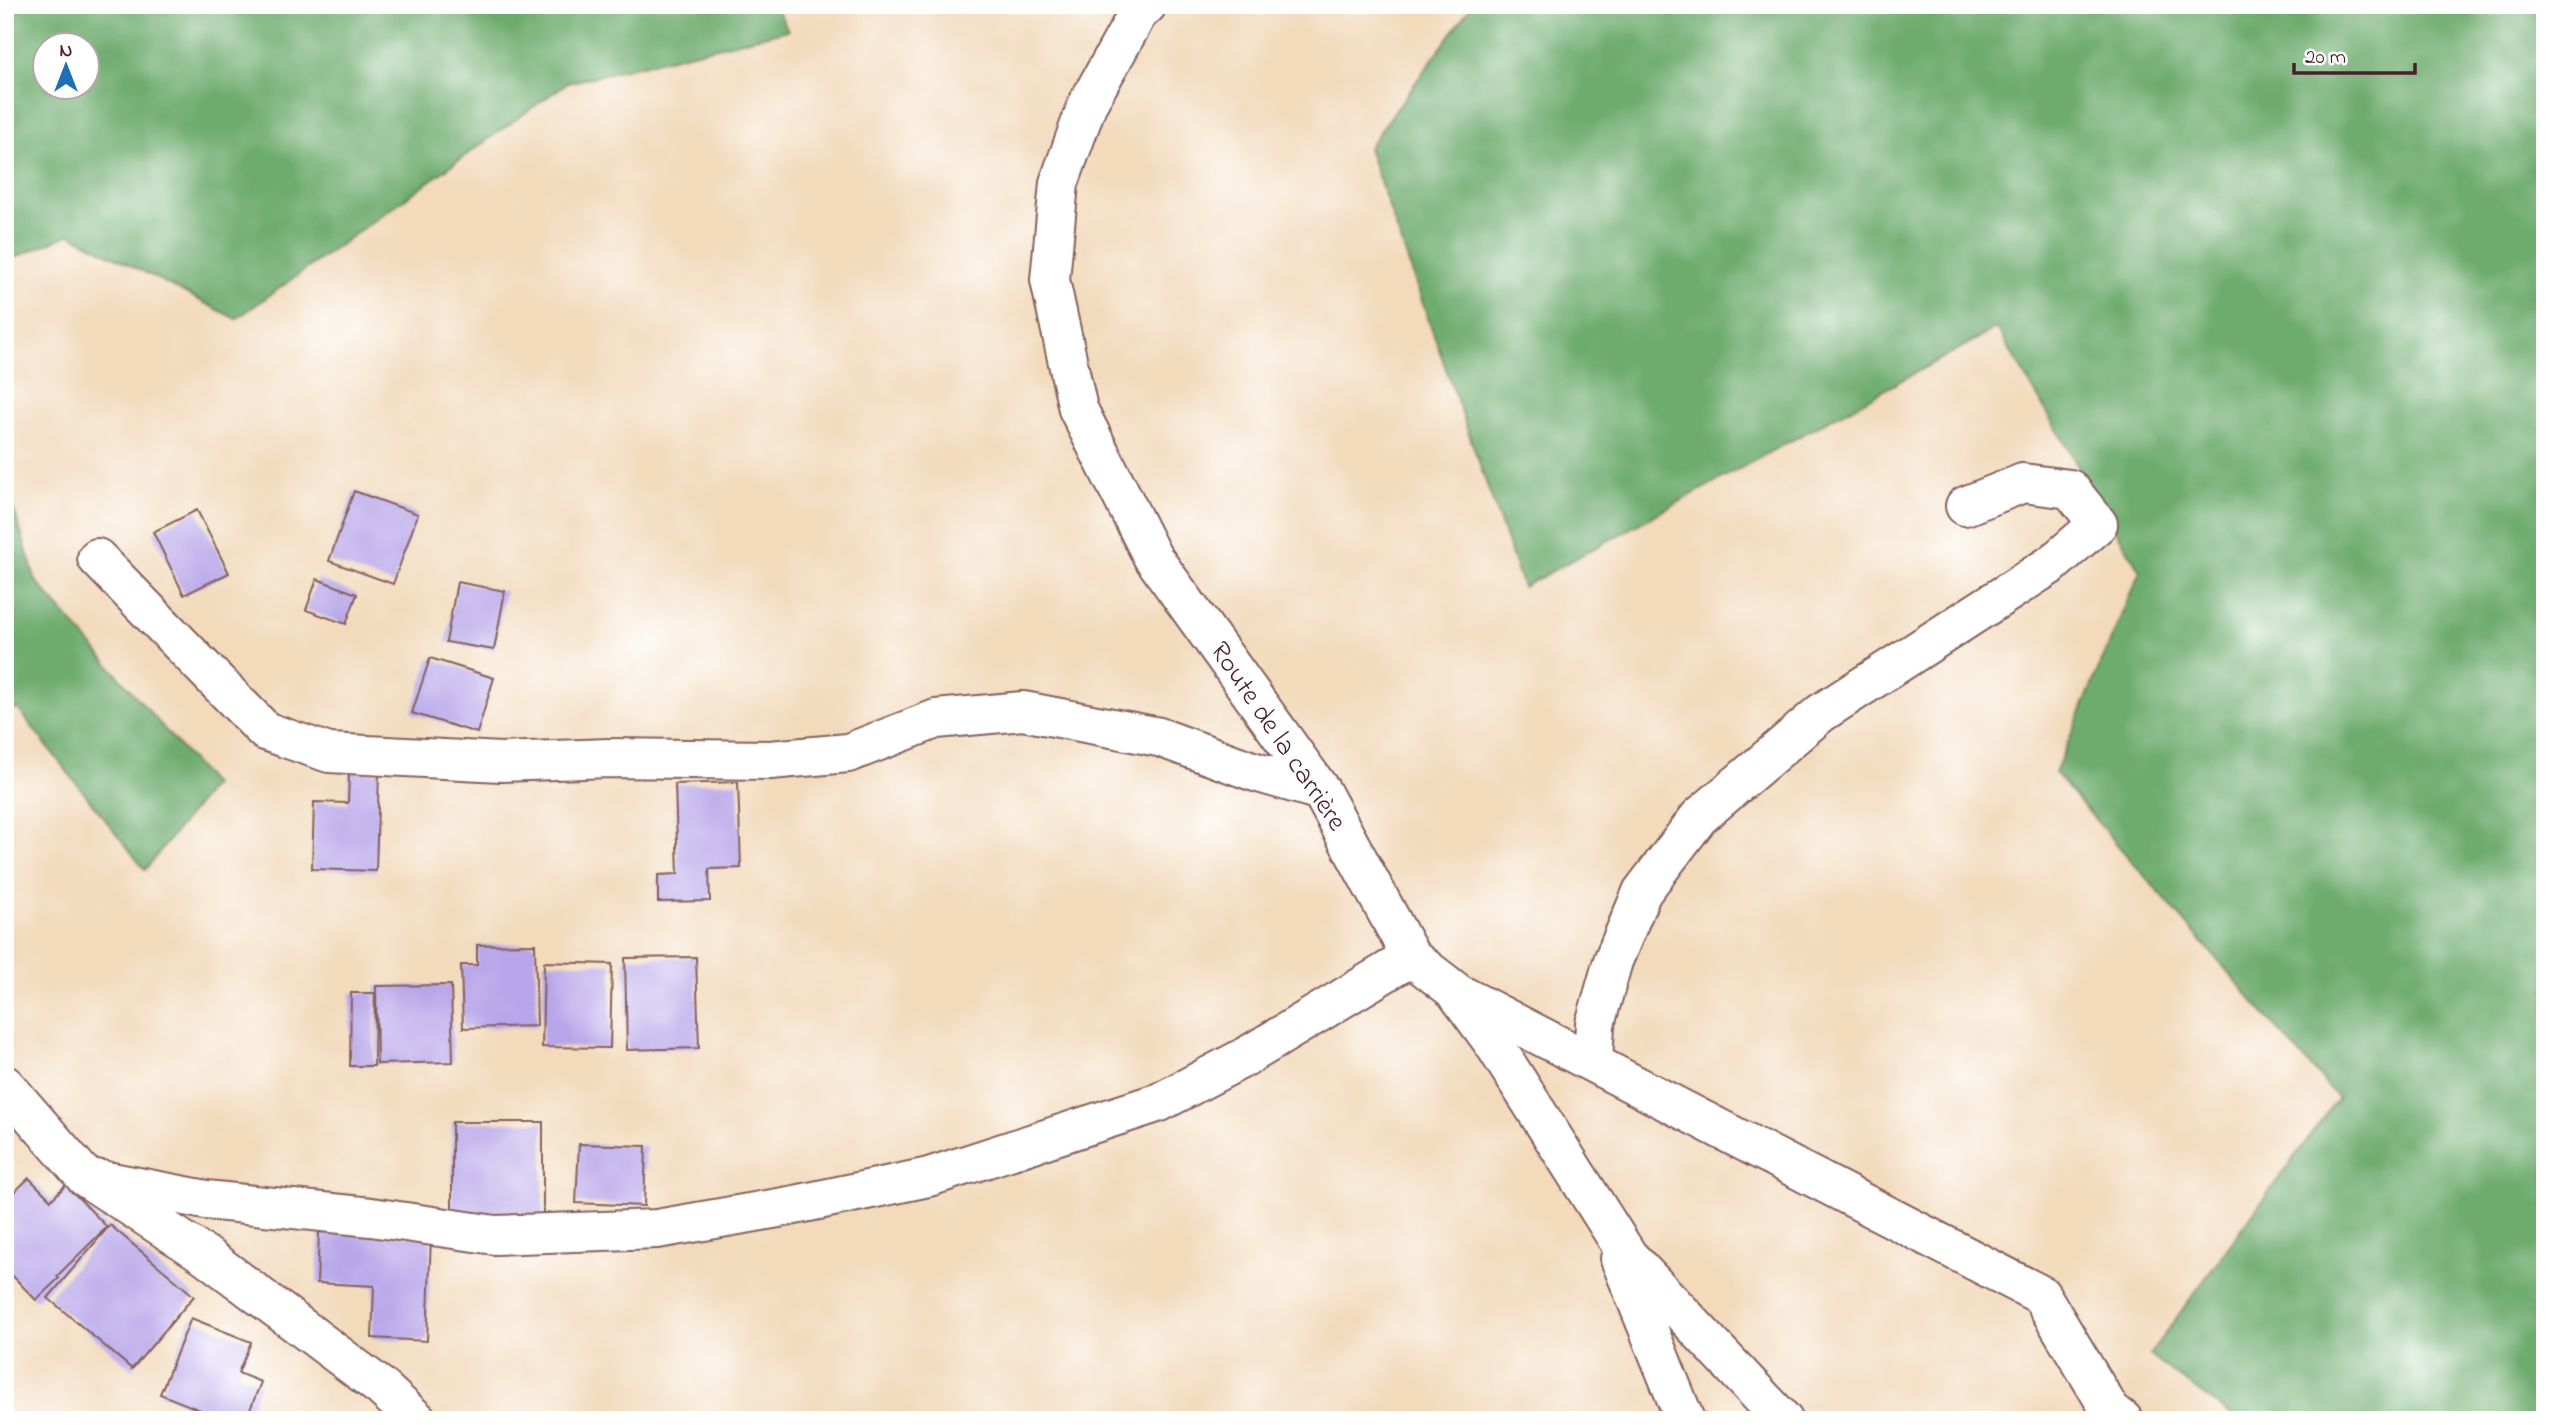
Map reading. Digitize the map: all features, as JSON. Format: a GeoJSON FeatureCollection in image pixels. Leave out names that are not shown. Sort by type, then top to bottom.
{"type":"FeatureCollection","features":[{"type":"Feature","properties":{"kind":"street","name":"Route de la carrière"},"geometry":{"type":"LineString","coordinates":[[1146,5],[1138,13],[1087,105],[1059,183],[1050,280],[1078,409],[1152,556],[1321,791],[1411,957],[1455,991],[1494,1044],[1628,1256],[1783,1420]]}},
{"type":"Feature","properties":{"kind":"street"},"geometry":{"type":"LineString","coordinates":[[1593,1063],[1595,1024],[1613,961],[1642,892],[1699,817],[1821,713],[2052,564],[2098,524],[2070,489],[2023,484],[1965,506]]}},
{"type":"Feature","properties":{"kind":"street"},"geometry":{"type":"LineString","coordinates":[[97,558],[265,731],[329,753],[501,762],[609,758],[770,760],[848,753],[936,719],[1023,711],[1159,737],[1252,771],[1321,791]]}},
{"type":"Feature","properties":{"kind":"street"},"geometry":{"type":"LineString","coordinates":[[85,1177],[206,1200],[371,1217],[495,1235],[657,1229],[790,1206],[929,1177],[1160,1102],[1247,1056],[1411,957]]}},
{"type":"Feature","properties":{"kind":"street"},"geometry":{"type":"LineString","coordinates":[[1455,991],[2040,1295],[2110,1410],[2123,1420]]}},
{"type":"Feature","properties":{"kind":"street"},"geometry":{"type":"LineString","coordinates":[[5,1086],[85,1177],[205,1255],[381,1387],[417,1420]]}},
{"type":"Feature","properties":{"kind":"street"},"geometry":{"type":"LineString","coordinates":[[1601,1214],[1685,1420]]}},
{"type":"Feature","properties":{"kind":"green space"},"geometry":{"type":"Polygon","coordinates":[[[5,5],[775,5],[788,30],[567,83],[236,319],[70,234],[5,262],[5,5]]]}},
{"type":"Feature","properties":{"kind":"green space"},"geometry":{"type":"Polygon","coordinates":[[[1472,5],[2545,5],[2545,1420],[2238,1420],[2149,1355],[2338,1098],[2055,773],[2140,571],[1997,328],[1523,587],[1368,148],[1472,5]]]}},
{"type":"Feature","properties":{"kind":"green space"},"geometry":{"type":"Polygon","coordinates":[[[5,481],[36,581],[213,785],[145,870],[17,708],[5,713],[5,481]]]}},
{"type":"Feature","properties":{"kind":"building"},"geometry":{"type":"Polygon","coordinates":[[[354,491],[418,514],[393,584],[329,561],[354,491]]]}},
{"type":"Feature","properties":{"kind":"building"},"geometry":{"type":"Polygon","coordinates":[[[197,510],[229,573],[184,595],[153,532],[197,510]]]}},
{"type":"Feature","properties":{"kind":"building"},"geometry":{"type":"Polygon","coordinates":[[[317,579],[357,594],[346,624],[306,610],[317,579]]]}},
{"type":"Feature","properties":{"kind":"building"},"geometry":{"type":"Polygon","coordinates":[[[457,582],[505,591],[494,650],[446,642],[457,582]]]}},
{"type":"Feature","properties":{"kind":"building"},"geometry":{"type":"Polygon","coordinates":[[[430,658],[494,678],[477,733],[412,713],[430,658]]]}},
{"type":"Feature","properties":{"kind":"building"},"geometry":{"type":"Polygon","coordinates":[[[349,772],[379,772],[376,871],[312,869],[314,802],[348,803],[349,772]]]}},
{"type":"Feature","properties":{"kind":"building"},"geometry":{"type":"Polygon","coordinates":[[[738,782],[741,868],[709,869],[710,901],[658,902],[658,875],[678,874],[675,784],[738,782]]]}},
{"type":"Feature","properties":{"kind":"building"},"geometry":{"type":"Polygon","coordinates":[[[535,944],[537,1026],[463,1028],[461,965],[477,965],[477,945],[535,944]]]}},
{"type":"Feature","properties":{"kind":"building"},"geometry":{"type":"Polygon","coordinates":[[[696,957],[699,1048],[627,1050],[625,958],[696,957]]]}},
{"type":"Feature","properties":{"kind":"building"},"geometry":{"type":"Polygon","coordinates":[[[544,962],[612,964],[610,1048],[542,1047],[544,962]]]}},
{"type":"Feature","properties":{"kind":"building"},"geometry":{"type":"Polygon","coordinates":[[[451,985],[453,1062],[377,1064],[376,986],[451,985]]]}},
{"type":"Feature","properties":{"kind":"building"},"geometry":{"type":"Polygon","coordinates":[[[351,993],[375,993],[374,1066],[350,1066],[351,993]]]}},
{"type":"Feature","properties":{"kind":"building"},"geometry":{"type":"Polygon","coordinates":[[[452,1122],[543,1122],[543,1221],[452,1221],[452,1122]]]}},
{"type":"Feature","properties":{"kind":"building"},"geometry":{"type":"Polygon","coordinates":[[[579,1144],[646,1146],[644,1206],[576,1203],[579,1144]]]}},
{"type":"Feature","properties":{"kind":"building"},"geometry":{"type":"Polygon","coordinates":[[[29,1178],[51,1200],[66,1185],[107,1227],[36,1300],[5,1268],[5,1201],[29,1178]]]}},
{"type":"Feature","properties":{"kind":"building"},"geometry":{"type":"Polygon","coordinates":[[[110,1225],[194,1296],[132,1369],[48,1298],[110,1225]]]}},
{"type":"Feature","properties":{"kind":"building"},"geometry":{"type":"Polygon","coordinates":[[[319,1232],[431,1237],[427,1341],[372,1338],[374,1286],[317,1283],[319,1232]]]}},
{"type":"Feature","properties":{"kind":"building"},"geometry":{"type":"Polygon","coordinates":[[[191,1318],[251,1342],[238,1373],[261,1382],[246,1420],[225,1420],[160,1394],[191,1318]]]}}]}
